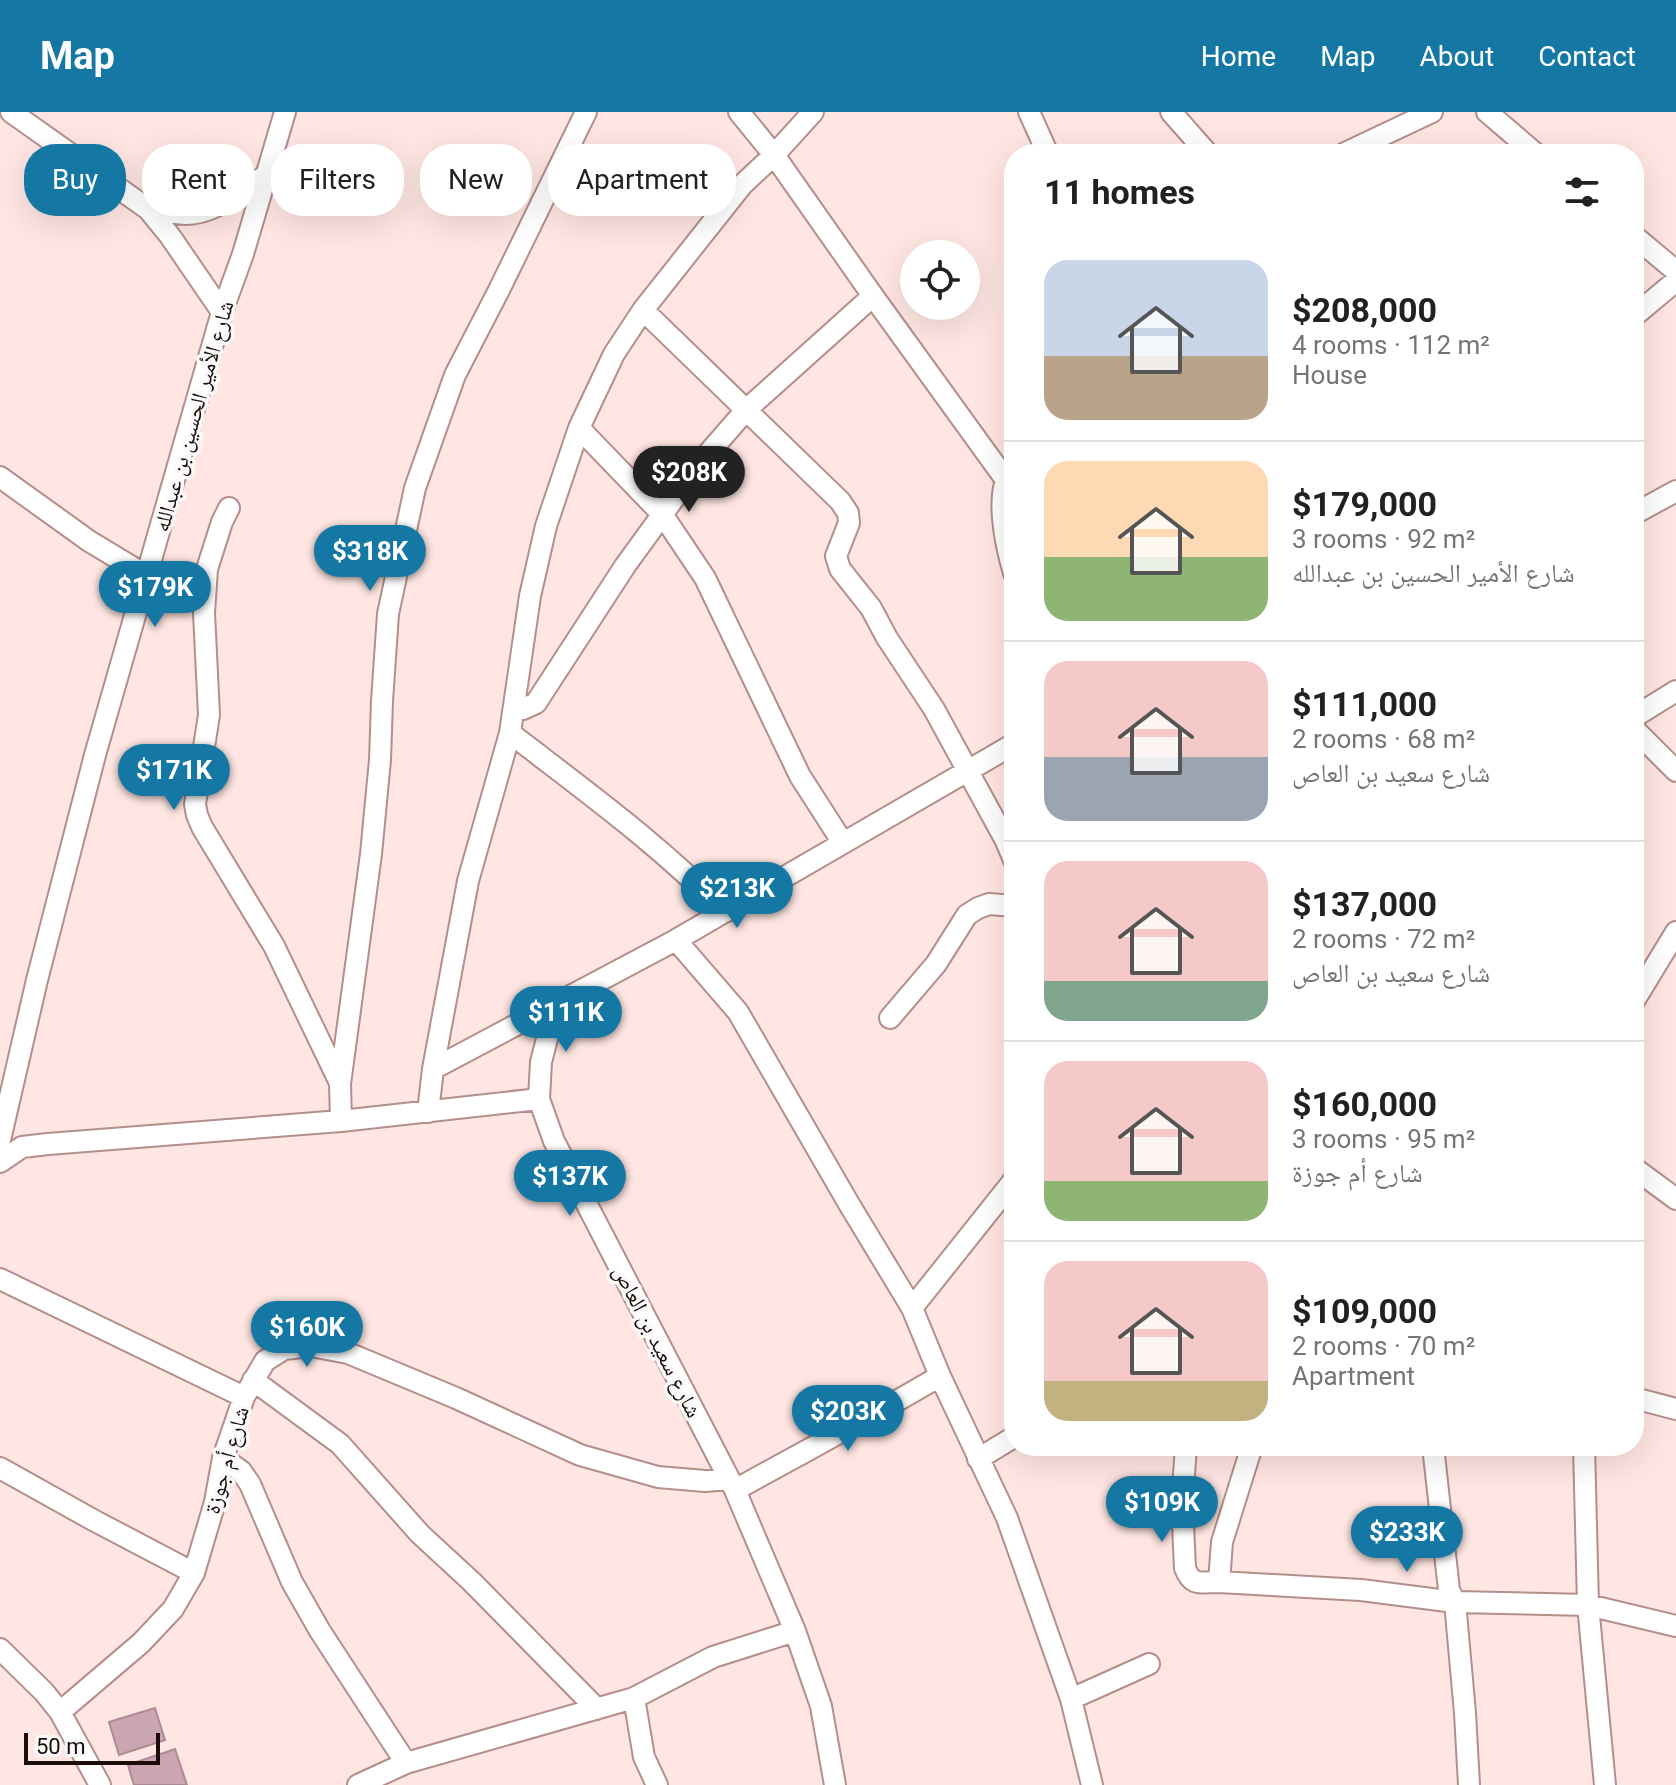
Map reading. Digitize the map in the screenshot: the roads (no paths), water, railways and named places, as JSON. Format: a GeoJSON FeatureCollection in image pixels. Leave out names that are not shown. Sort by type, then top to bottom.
{"type":"FeatureCollection","features":[{"type":"Feature","properties":{"kind":"street"},"geometry":{"type":"LineString","coordinates":[[11,112],[142,205]]}},
{"type":"Feature","properties":{"kind":"street","name":"شارع الأمير الحسين بن عبدالله"},"geometry":{"type":"LineString","coordinates":[[0,1140],[95,755],[222,312],[243,254],[285,112]]}},
{"type":"Feature","properties":{"kind":"street"},"geometry":{"type":"LineString","coordinates":[[341,1121],[340,1084],[380,760],[388,614],[415,488],[455,375],[586,112]]}},
{"type":"Feature","properties":{"kind":"street"},"geometry":{"type":"LineString","coordinates":[[739,112],[774,155],[873,296],[1004,467]]}},
{"type":"Feature","properties":{"kind":"street"},"geometry":{"type":"LineString","coordinates":[[428,1112],[433,1069],[468,881],[510,733],[530,596],[546,526],[579,428],[614,354],[643,310],[742,185],[813,112]]}},
{"type":"Feature","properties":{"kind":"street"},"geometry":{"type":"LineString","coordinates":[[1029,112],[1043,144]]}},
{"type":"Feature","properties":{"kind":"street"},"geometry":{"type":"LineString","coordinates":[[1171,112],[1199,144]]}},
{"type":"Feature","properties":{"kind":"street"},"geometry":{"type":"LineString","coordinates":[[1364,144],[1432,112]]}},
{"type":"Feature","properties":{"kind":"street"},"geometry":{"type":"LineString","coordinates":[[1487,112],[1524,144]]}},
{"type":"Feature","properties":{"kind":"street"},"geometry":{"type":"LineString","coordinates":[[255,182],[267,175]]}},
{"type":"Feature","properties":{"kind":"street"},"geometry":{"type":"LineString","coordinates":[[154,216],[222,312]]}},
{"type":"Feature","properties":{"kind":"street"},"geometry":{"type":"LineString","coordinates":[[1644,244],[1676,271]]}},
{"type":"Feature","properties":{"kind":"street"},"geometry":{"type":"LineString","coordinates":[[1644,308],[1676,281]]}},
{"type":"Feature","properties":{"kind":"street"},"geometry":{"type":"LineString","coordinates":[[513,711],[536,703],[625,566],[699,464],[746,410],[873,296]]}},
{"type":"Feature","properties":{"kind":"street"},"geometry":{"type":"LineString","coordinates":[[643,310],[840,501],[848,513],[849,523],[836,556],[840,569],[871,608],[934,709],[1004,837]]}},
{"type":"Feature","properties":{"kind":"street"},"geometry":{"type":"LineString","coordinates":[[579,428],[662,514],[705,578],[800,776],[843,843]]}},
{"type":"Feature","properties":{"kind":"street"},"geometry":{"type":"LineString","coordinates":[[0,477],[89,541],[147,576]]}},
{"type":"Feature","properties":{"kind":"street"},"geometry":{"type":"LineString","coordinates":[[1644,509],[1676,491]]}},
{"type":"Feature","properties":{"kind":"street"},"geometry":{"type":"LineString","coordinates":[[1004,499],[1004,525]]}},
{"type":"Feature","properties":{"kind":"street"},"geometry":{"type":"LineString","coordinates":[[229,508],[207,569],[204,613],[209,715],[195,804],[197,815],[274,946],[340,1084]]}},
{"type":"Feature","properties":{"kind":"street"},"geometry":{"type":"LineString","coordinates":[[1644,721],[1676,691]]}},
{"type":"Feature","properties":{"kind":"street"},"geometry":{"type":"LineString","coordinates":[[510,733],[651,842],[725,912]]}},
{"type":"Feature","properties":{"kind":"street"},"geometry":{"type":"LineString","coordinates":[[1644,739],[1676,771]]}},
{"type":"Feature","properties":{"kind":"street"},"geometry":{"type":"LineString","coordinates":[[433,1069],[676,940],[1004,750]]}},
{"type":"Feature","properties":{"kind":"street"},"geometry":{"type":"LineString","coordinates":[[890,1018],[936,964],[967,915],[989,904],[1004,905]]}},
{"type":"Feature","properties":{"kind":"street"},"geometry":{"type":"LineString","coordinates":[[1644,985],[1676,932]]}},
{"type":"Feature","properties":{"kind":"street"},"geometry":{"type":"LineString","coordinates":[[676,940],[738,1012],[912,1308],[940,1376],[1007,1518],[1071,1699],[1092,1785]]}},
{"type":"Feature","properties":{"kind":"street"},"geometry":{"type":"LineString","coordinates":[[0,1162],[22,1147],[341,1121],[539,1099],[541,1062],[556,1004]]}},
{"type":"Feature","properties":{"kind":"street","name":"شارع سعيد بن العاص"},"geometry":{"type":"LineString","coordinates":[[539,1099],[554,1141],[732,1485],[795,1631],[821,1706],[835,1785]]}},
{"type":"Feature","properties":{"kind":"street"},"geometry":{"type":"LineString","coordinates":[[1644,1175],[1674,1195]]}},
{"type":"Feature","properties":{"kind":"street"},"geometry":{"type":"LineString","coordinates":[[912,1308],[1004,1193]]}},
{"type":"Feature","properties":{"kind":"street"},"geometry":{"type":"LineString","coordinates":[[0,1279],[248,1388],[340,1444],[420,1534],[472,1582],[597,1709]]}},
{"type":"Feature","properties":{"kind":"street","name":"شارع أم جوزة"},"geometry":{"type":"LineString","coordinates":[[60,1712],[141,1643],[173,1609],[194,1573],[215,1502],[223,1458],[248,1388],[265,1361],[284,1349],[311,1346],[348,1353],[580,1455],[658,1477],[732,1485]]}},
{"type":"Feature","properties":{"kind":"street"},"geometry":{"type":"LineString","coordinates":[[732,1485],[814,1446],[940,1376]]}},
{"type":"Feature","properties":{"kind":"street"},"geometry":{"type":"LineString","coordinates":[[1644,1401],[1676,1409]]}},
{"type":"Feature","properties":{"kind":"street"},"geometry":{"type":"LineString","coordinates":[[978,1459],[1004,1443]]}},
{"type":"Feature","properties":{"kind":"street"},"geometry":{"type":"LineString","coordinates":[[1185,1456],[1182,1503],[1185,1568],[1188,1578],[1195,1582],[1361,1590],[1455,1602],[1588,1605],[1676,1626]]}},
{"type":"Feature","properties":{"kind":"street"},"geometry":{"type":"LineString","coordinates":[[1219,1582],[1222,1542],[1249,1456]]}},
{"type":"Feature","properties":{"kind":"street"},"geometry":{"type":"LineString","coordinates":[[1434,1456],[1449,1590],[1455,1602],[1469,1785]]}},
{"type":"Feature","properties":{"kind":"street"},"geometry":{"type":"LineString","coordinates":[[1584,1456],[1588,1605],[1605,1785]]}},
{"type":"Feature","properties":{"kind":"street"},"geometry":{"type":"LineString","coordinates":[[223,1458],[241,1471],[250,1484],[292,1582],[320,1631],[406,1763]]}},
{"type":"Feature","properties":{"kind":"street"},"geometry":{"type":"LineString","coordinates":[[0,1468],[194,1573]]}},
{"type":"Feature","properties":{"kind":"street"},"geometry":{"type":"LineString","coordinates":[[358,1785],[406,1763],[634,1698],[713,1657],[795,1631]]}},
{"type":"Feature","properties":{"kind":"street"},"geometry":{"type":"LineString","coordinates":[[0,1649],[60,1712],[100,1785]]}},
{"type":"Feature","properties":{"kind":"street"},"geometry":{"type":"LineString","coordinates":[[1071,1699],[1149,1664]]}},
{"type":"Feature","properties":{"kind":"street"},"geometry":{"type":"LineString","coordinates":[[634,1698],[644,1757],[657,1785]]}}]}
